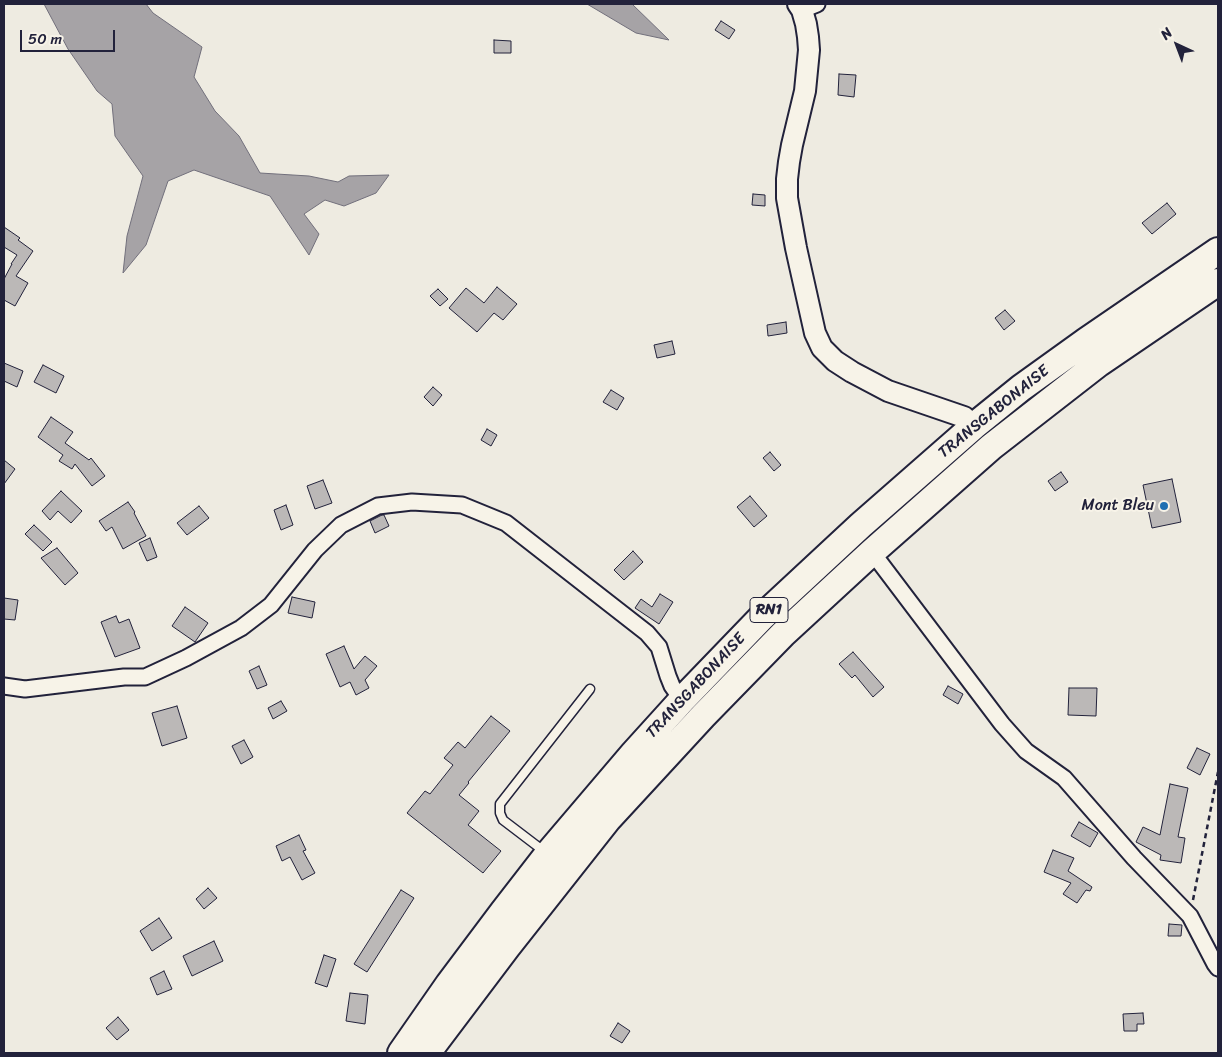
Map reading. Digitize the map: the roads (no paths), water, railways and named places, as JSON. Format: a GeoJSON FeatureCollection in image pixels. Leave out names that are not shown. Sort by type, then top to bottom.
{"type":"FeatureCollection","features":[{"type":"Feature","properties":{"kind":"highway","name":"TRANSGABONAISE"},"geometry":{"type":"LineString","coordinates":[[401,1053],[449,984],[548,854],[634,753],[750,629],[860,525],[974,426],[1021,388],[1218,250]]}},
{"type":"Feature","properties":{"kind":"highway","name":"TRANSGABONAISE"},"geometry":{"type":"LineString","coordinates":[[426,1053],[506,947],[608,819],[703,716],[783,634],[991,447],[1100,362],[1218,282]]}},
{"type":"Feature","properties":{"kind":"street"},"geometry":{"type":"LineString","coordinates":[[806,6],[809,50],[804,91],[789,162],[787,198],[815,333],[822,348],[835,361],[888,391],[964,417],[991,447]]}},
{"type":"Feature","properties":{"kind":"street"},"geometry":{"type":"LineString","coordinates":[[4,686],[26,689],[124,677],[145,677],[186,658],[241,628],[272,605],[315,550],[341,525],[378,506],[412,502],[462,505],[506,523],[648,633],[659,647],[672,686],[682,700]]}},
{"type":"Feature","properties":{"kind":"street"},"geometry":{"type":"LineString","coordinates":[[872,552],[1002,724],[1026,751],[1064,778],[1134,858],[1190,916],[1218,968]]}},
{"type":"Feature","properties":{"kind":"lane"},"geometry":{"type":"LineString","coordinates":[[548,854],[503,820],[500,813],[500,804],[590,689]]}},
{"type":"Feature","properties":{"kind":"place","name":"Mont Bleu"},"geometry":{"type":"Point","coordinates":[1164,506]}}]}
